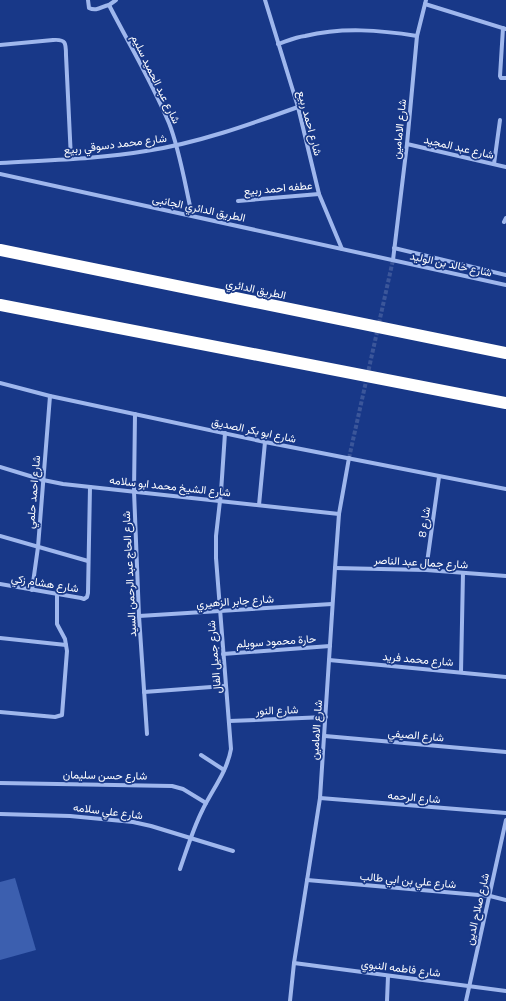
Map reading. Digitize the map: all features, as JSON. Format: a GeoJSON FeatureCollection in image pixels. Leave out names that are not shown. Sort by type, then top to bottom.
{"type":"FeatureCollection","features":[{"type":"Feature","properties":{"kind":"highway","name":"الطريق الدائري"},"geometry":{"type":"LineString","coordinates":[[0,250],[506,353]]}},
{"type":"Feature","properties":{"kind":"highway"},"geometry":{"type":"LineString","coordinates":[[0,305],[506,403]]}},
{"type":"Feature","properties":{"kind":"street"},"geometry":{"type":"LineString","coordinates":[[88,0],[89,8],[93,10],[98,10],[116,0]]}},
{"type":"Feature","properties":{"kind":"street","name":"شارع احمد ربيع"},"geometry":{"type":"LineString","coordinates":[[265,0],[298,107],[320,194],[342,249]]}},
{"type":"Feature","properties":{"kind":"street"},"geometry":{"type":"LineString","coordinates":[[425,2],[505,29],[500,76],[506,78]]}},
{"type":"Feature","properties":{"kind":"street","name":"شارع الامامين"},"geometry":{"type":"LineString","coordinates":[[393,260],[418,36],[425,2]]}},
{"type":"Feature","properties":{"kind":"street","name":"شارع عبد الحميد سليم"},"geometry":{"type":"LineString","coordinates":[[109,5],[161,104],[169,124],[176,145],[192,215]]}},
{"type":"Feature","properties":{"kind":"street"},"geometry":{"type":"LineString","coordinates":[[278,44],[304,36],[352,30],[385,31],[418,36]]}},
{"type":"Feature","properties":{"kind":"street"},"geometry":{"type":"LineString","coordinates":[[0,45],[60,39],[64,41],[66,46],[71,159]]}},
{"type":"Feature","properties":{"kind":"street","name":"شارع محمد دسوقي ربيع"},"geometry":{"type":"LineString","coordinates":[[0,163],[71,159],[145,151],[176,145],[237,128],[298,107]]}},
{"type":"Feature","properties":{"kind":"street"},"geometry":{"type":"LineString","coordinates":[[494,164],[500,120]]}},
{"type":"Feature","properties":{"kind":"street","name":"شارع عبد المجيد"},"geometry":{"type":"LineString","coordinates":[[407,144],[506,166]]}},
{"type":"Feature","properties":{"kind":"street","name":"الطريق الدائري الجانبى"},"geometry":{"type":"LineString","coordinates":[[0,174],[393,260]]}},
{"type":"Feature","properties":{"kind":"street","name":"عطفه احمد ربيع"},"geometry":{"type":"LineString","coordinates":[[238,201],[320,194]]}},
{"type":"Feature","properties":{"kind":"street"},"geometry":{"type":"LineString","coordinates":[[394,248],[506,276]]}},
{"type":"Feature","properties":{"kind":"street","name":"شارع خالد بن الوليد"},"geometry":{"type":"LineString","coordinates":[[393,260],[506,285]]}},
{"type":"Feature","properties":{"kind":"street","name":"شارع ابو بكر الصديق"},"geometry":{"type":"LineString","coordinates":[[0,383],[50,396],[265,442],[506,489]]}},
{"type":"Feature","properties":{"kind":"street","name":"شارع احمد حلمي"},"geometry":{"type":"LineString","coordinates":[[32,590],[38,547],[50,396]]}},
{"type":"Feature","properties":{"kind":"street","name":"شارع الحاج عبد الرحمن السيد"},"geometry":{"type":"LineString","coordinates":[[135,414],[134,491],[139,616],[147,734]]}},
{"type":"Feature","properties":{"kind":"street","name":"شارع جميل الفال"},"geometry":{"type":"LineString","coordinates":[[180,869],[197,821],[224,770],[229,759],[231,749],[216,558],[216,536],[220,501],[224,433]]}},
{"type":"Feature","properties":{"kind":"street"},"geometry":{"type":"LineString","coordinates":[[259,505],[265,442]]}},
{"type":"Feature","properties":{"kind":"street","name":"شارع الامامين"},"geometry":{"type":"LineString","coordinates":[[290,1001],[294,963],[320,798],[339,514],[349,458]]}},
{"type":"Feature","properties":{"kind":"street","name":"شارع الشيخ محمد ابو سلامه"},"geometry":{"type":"LineString","coordinates":[[0,467],[43,480],[90,487],[339,514]]}},
{"type":"Feature","properties":{"kind":"street","name":"شارع 8"},"geometry":{"type":"LineString","coordinates":[[426,570],[439,477]]}},
{"type":"Feature","properties":{"kind":"street"},"geometry":{"type":"LineString","coordinates":[[0,536],[88,561],[90,487]]}},
{"type":"Feature","properties":{"kind":"street","name":"شارع هشام زكي"},"geometry":{"type":"LineString","coordinates":[[0,584],[84,599],[87,597],[88,593],[88,561]]}},
{"type":"Feature","properties":{"kind":"street","name":"شارع جمال عبد الناصر"},"geometry":{"type":"LineString","coordinates":[[335,568],[426,570],[506,576]]}},
{"type":"Feature","properties":{"kind":"street"},"geometry":{"type":"LineString","coordinates":[[461,672],[463,573]]}},
{"type":"Feature","properties":{"kind":"street"},"geometry":{"type":"LineString","coordinates":[[0,712],[55,717],[62,715],[67,651],[65,639],[57,624],[57,594]]}},
{"type":"Feature","properties":{"kind":"street","name":"شارع جابر الزهيري"},"geometry":{"type":"LineString","coordinates":[[139,616],[332,604]]}},
{"type":"Feature","properties":{"kind":"street"},"geometry":{"type":"LineString","coordinates":[[0,638],[66,645]]}},
{"type":"Feature","properties":{"kind":"street","name":"حارة محمود سويلم"},"geometry":{"type":"LineString","coordinates":[[223,654],[330,646]]}},
{"type":"Feature","properties":{"kind":"street","name":"شارع محمد فريد"},"geometry":{"type":"LineString","coordinates":[[329,660],[506,677]]}},
{"type":"Feature","properties":{"kind":"street"},"geometry":{"type":"LineString","coordinates":[[144,692],[226,686]]}},
{"type":"Feature","properties":{"kind":"street","name":"شارع النور"},"geometry":{"type":"LineString","coordinates":[[229,721],[326,717]]}},
{"type":"Feature","properties":{"kind":"street","name":"شارع الصيفي"},"geometry":{"type":"LineString","coordinates":[[325,736],[506,752]]}},
{"type":"Feature","properties":{"kind":"street"},"geometry":{"type":"LineString","coordinates":[[201,756],[224,770]]}},
{"type":"Feature","properties":{"kind":"street","name":"شارع حسن سليمان"},"geometry":{"type":"LineString","coordinates":[[0,783],[172,786],[183,789],[206,803]]}},
{"type":"Feature","properties":{"kind":"street","name":"شارع الرحمه"},"geometry":{"type":"LineString","coordinates":[[320,798],[506,813]]}},
{"type":"Feature","properties":{"kind":"street","name":"شارع علي سلامه"},"geometry":{"type":"LineString","coordinates":[[0,814],[114,819],[151,826],[233,851]]}},
{"type":"Feature","properties":{"kind":"street","name":"شارع صلاح الدين"},"geometry":{"type":"LineString","coordinates":[[466,1001],[506,820]]}},
{"type":"Feature","properties":{"kind":"street","name":"شارع علي بن ابي طالب"},"geometry":{"type":"LineString","coordinates":[[307,880],[490,896],[506,900]]}},
{"type":"Feature","properties":{"kind":"street","name":"شارع فاطمه النبوي"},"geometry":{"type":"LineString","coordinates":[[294,963],[506,991]]}},
{"type":"Feature","properties":{"kind":"street"},"geometry":{"type":"LineString","coordinates":[[387,1001],[388,976]]}},
{"type":"Feature","properties":{"kind":"building"},"geometry":{"type":"Polygon","coordinates":[[[15,878],[36,950],[0,960],[0,882],[15,878]]]}},
{"type":"Feature","properties":{"kind":"tunnel"},"geometry":{"type":"LineString","coordinates":[[349,458],[393,260]]}}]}
